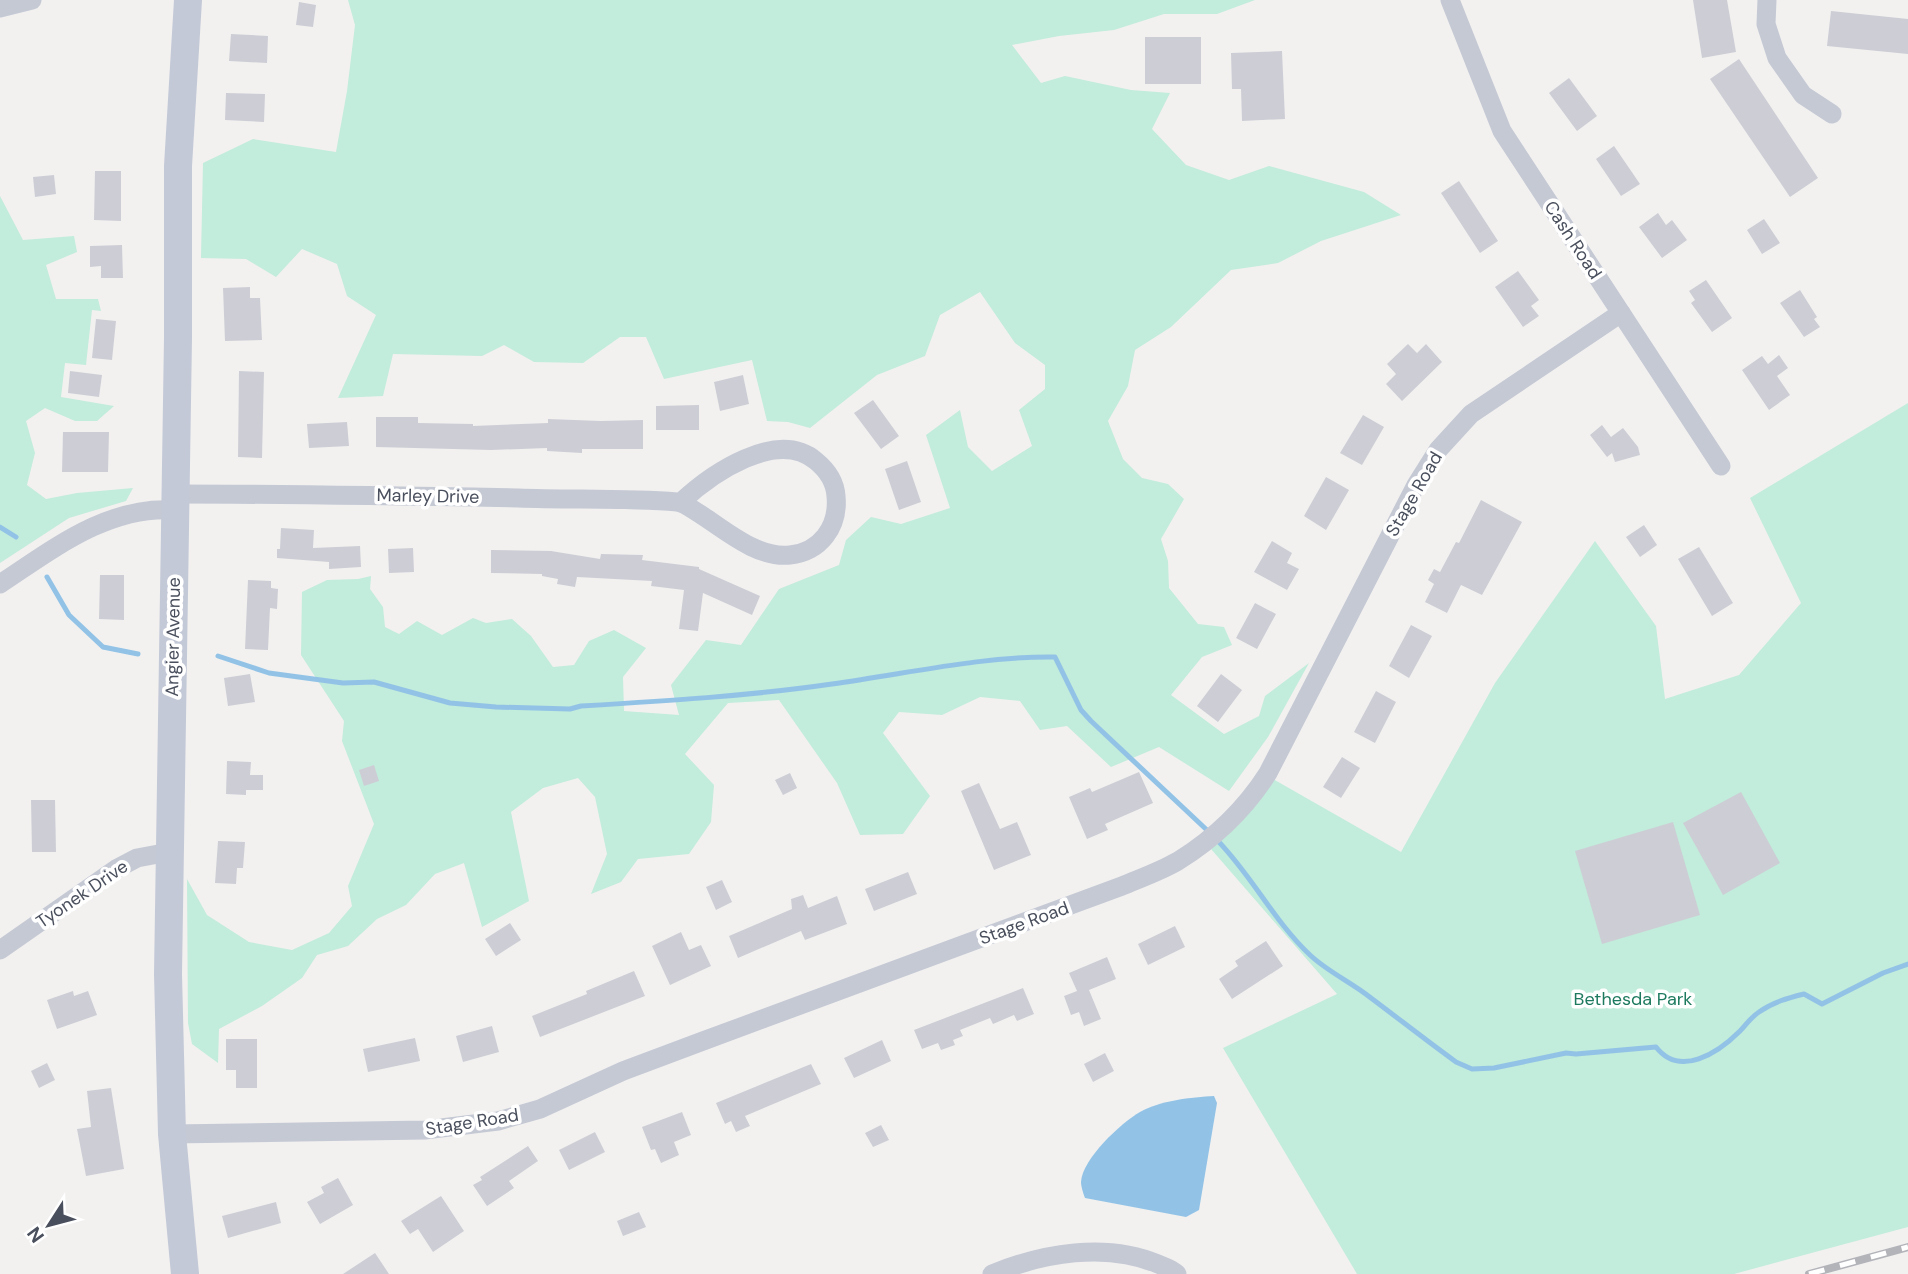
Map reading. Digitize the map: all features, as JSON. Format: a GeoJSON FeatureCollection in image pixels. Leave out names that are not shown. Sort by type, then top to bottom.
{"type":"FeatureCollection","features":[{"type":"Feature","properties":{"kind":"main road","name":"Angier Avenue"},"geometry":{"type":"LineString","coordinates":[[185,1274],[172,1134],[168,974],[179,144],[188,0]]}},
{"type":"Feature","properties":{"kind":"street"},"geometry":{"type":"LineString","coordinates":[[0,8],[33,0]]}},
{"type":"Feature","properties":{"kind":"street","name":"Cash Road"},"geometry":{"type":"LineString","coordinates":[[1450,0],[1502,131],[1721,466]]}},
{"type":"Feature","properties":{"kind":"street"},"geometry":{"type":"LineString","coordinates":[[1767,0],[1766,24],[1777,58],[1803,94],[1832,114]]}},
{"type":"Feature","properties":{"kind":"street","name":"Stage Road"},"geometry":{"type":"LineString","coordinates":[[172,1134],[425,1130],[512,1118],[540,1109],[624,1071],[703,1041],[1122,887],[1176,862],[1221,829],[1241,809],[1268,773],[1416,485],[1438,450],[1471,414],[1621,313]]}},
{"type":"Feature","properties":{"kind":"street"},"geometry":{"type":"LineString","coordinates":[[787,448],[802,451],[822,466],[831,478],[836,494],[836,511],[822,542],[807,551],[788,556],[771,554],[737,539],[681,502],[701,483],[718,472],[771,450],[787,448]]}},
{"type":"Feature","properties":{"kind":"street","name":"Marley Drive"},"geometry":{"type":"LineString","coordinates":[[0,584],[85,530],[174,502],[335,494],[681,502]]}},
{"type":"Feature","properties":{"kind":"street","name":"Tyonek Drive"},"geometry":{"type":"LineString","coordinates":[[0,950],[116,869],[152,853],[169,852]]}},
{"type":"Feature","properties":{"kind":"street"},"geometry":{"type":"LineString","coordinates":[[992,1274],[1054,1255],[1097,1252],[1139,1256],[1172,1269],[1177,1274]]}},
{"type":"Feature","properties":{"kind":"green space"},"geometry":{"type":"Polygon","coordinates":[[[348,0],[1255,0],[1217,14],[1164,14],[1114,30],[1012,45],[1041,83],[1065,76],[1131,90],[1170,93],[1152,129],[1186,165],[1229,180],[1269,166],[1364,192],[1401,215],[1321,241],[1278,263],[1231,270],[1171,327],[1135,350],[1128,386],[1108,421],[1123,459],[1142,478],[1168,484],[1184,499],[1161,539],[1168,561],[1169,588],[1198,624],[1224,627],[1232,645],[1202,657],[1171,695],[1224,734],[1259,716],[1265,696],[1309,663],[1268,737],[1229,791],[1159,747],[1111,767],[1067,726],[1040,730],[1020,701],[980,697],[942,715],[899,712],[883,733],[930,796],[903,834],[860,835],[837,783],[779,700],[728,703],[685,754],[714,785],[711,822],[689,854],[638,859],[621,882],[591,894],[607,854],[595,797],[578,778],[543,788],[511,812],[529,901],[482,927],[464,863],[435,874],[406,905],[377,919],[348,946],[317,955],[302,978],[262,1006],[219,1029],[218,1063],[192,1044],[188,1023],[187,879],[207,915],[249,942],[292,950],[329,933],[352,906],[348,886],[374,824],[342,741],[344,721],[301,655],[302,592],[327,580],[371,576],[370,589],[383,607],[385,627],[399,634],[417,621],[442,635],[473,618],[486,623],[512,619],[531,636],[553,667],[574,665],[589,641],[614,630],[646,648],[623,677],[624,711],[679,715],[671,685],[706,640],[741,645],[779,589],[839,565],[846,540],[871,517],[901,524],[950,508],[926,435],[960,410],[968,447],[992,471],[1032,446],[1019,410],[1045,389],[1045,365],[1015,343],[980,292],[940,315],[925,356],[877,375],[810,428],[788,422],[767,421],[752,360],[664,379],[646,337],[620,337],[583,363],[534,362],[504,345],[482,356],[393,354],[383,396],[338,398],[376,315],[347,296],[337,264],[302,249],[276,277],[246,259],[201,258],[203,163],[253,139],[336,152],[355,25],[348,0]]]}},
{"type":"Feature","properties":{"kind":"green space"},"geometry":{"type":"Polygon","coordinates":[[[0,196],[23,240],[74,236],[77,252],[46,265],[56,299],[98,299],[101,311],[92,310],[86,365],[65,363],[61,397],[114,406],[97,421],[75,421],[45,408],[26,421],[35,453],[27,485],[46,499],[133,488],[126,501],[69,518],[0,563],[0,196]]]}},
{"type":"Feature","properties":{"kind":"green space","name":"Bethesda Park"},"geometry":{"type":"Polygon","coordinates":[[[1908,403],[1908,1227],[1734,1274],[1357,1274],[1223,1048],[1337,994],[1211,849],[1273,779],[1401,852],[1495,683],[1595,541],[1656,626],[1665,699],[1739,675],[1801,603],[1750,498],[1908,403]]]}},
{"type":"Feature","properties":{"kind":"water"},"geometry":{"type":"Polygon","coordinates":[[[1214,1096],[1217,1103],[1199,1210],[1186,1217],[1085,1198],[1081,1182],[1088,1163],[1104,1142],[1123,1124],[1156,1105],[1214,1096]]]}},
{"type":"Feature","properties":{"kind":"building"},"geometry":{"type":"Polygon","coordinates":[[[1693,0],[1727,0],[1736,52],[1702,58],[1693,0]]]}},
{"type":"Feature","properties":{"kind":"building"},"geometry":{"type":"Polygon","coordinates":[[[299,2],[316,5],[313,27],[296,25],[299,2]]]}},
{"type":"Feature","properties":{"kind":"building"},"geometry":{"type":"Polygon","coordinates":[[[1831,11],[1908,19],[1908,54],[1827,46],[1831,11]]]}},
{"type":"Feature","properties":{"kind":"building"},"geometry":{"type":"Polygon","coordinates":[[[231,34],[268,36],[267,63],[229,61],[231,34]]]}},
{"type":"Feature","properties":{"kind":"building"},"geometry":{"type":"Polygon","coordinates":[[[1145,37],[1201,37],[1201,84],[1145,84],[1145,37]]]}},
{"type":"Feature","properties":{"kind":"building"},"geometry":{"type":"Polygon","coordinates":[[[1282,51],[1285,119],[1242,121],[1241,89],[1232,89],[1231,53],[1282,51]]]}},
{"type":"Feature","properties":{"kind":"building"},"geometry":{"type":"Polygon","coordinates":[[[1739,59],[1818,178],[1790,197],[1710,79],[1739,59]]]}},
{"type":"Feature","properties":{"kind":"building"},"geometry":{"type":"Polygon","coordinates":[[[1569,78],[1597,116],[1577,131],[1549,93],[1569,78]]]}},
{"type":"Feature","properties":{"kind":"building"},"geometry":{"type":"Polygon","coordinates":[[[226,93],[265,94],[264,122],[225,120],[226,93]]]}},
{"type":"Feature","properties":{"kind":"building"},"geometry":{"type":"Polygon","coordinates":[[[1614,146],[1640,184],[1621,196],[1596,159],[1614,146]]]}},
{"type":"Feature","properties":{"kind":"building"},"geometry":{"type":"Polygon","coordinates":[[[95,171],[121,171],[121,221],[94,220],[95,171]]]}},
{"type":"Feature","properties":{"kind":"building"},"geometry":{"type":"Polygon","coordinates":[[[54,175],[56,194],[35,197],[33,177],[54,175]]]}},
{"type":"Feature","properties":{"kind":"building"},"geometry":{"type":"Polygon","coordinates":[[[1459,181],[1498,241],[1480,253],[1441,193],[1459,181]]]}},
{"type":"Feature","properties":{"kind":"building"},"geometry":{"type":"Polygon","coordinates":[[[1658,213],[1666,225],[1672,220],[1687,240],[1662,258],[1639,227],[1658,213]]]}},
{"type":"Feature","properties":{"kind":"building"},"geometry":{"type":"Polygon","coordinates":[[[1764,219],[1780,243],[1762,254],[1747,230],[1764,219]]]}},
{"type":"Feature","properties":{"kind":"building"},"geometry":{"type":"Polygon","coordinates":[[[122,245],[123,278],[101,278],[101,266],[90,267],[90,246],[122,245]]]}},
{"type":"Feature","properties":{"kind":"building"},"geometry":{"type":"Polygon","coordinates":[[[1518,271],[1539,300],[1531,306],[1539,316],[1523,327],[1495,287],[1518,271]]]}},
{"type":"Feature","properties":{"kind":"building"},"geometry":{"type":"Polygon","coordinates":[[[1706,280],[1732,318],[1712,332],[1691,303],[1695,300],[1689,291],[1706,280]]]}},
{"type":"Feature","properties":{"kind":"building"},"geometry":{"type":"Polygon","coordinates":[[[250,287],[250,298],[260,298],[262,340],[225,341],[223,288],[250,287]]]}},
{"type":"Feature","properties":{"kind":"building"},"geometry":{"type":"Polygon","coordinates":[[[1800,290],[1817,317],[1814,319],[1820,327],[1804,337],[1780,303],[1800,290]]]}},
{"type":"Feature","properties":{"kind":"building"},"geometry":{"type":"Polygon","coordinates":[[[96,319],[116,321],[112,360],[92,358],[96,319]]]}},
{"type":"Feature","properties":{"kind":"building"},"geometry":{"type":"Polygon","coordinates":[[[1408,344],[1417,353],[1426,344],[1442,362],[1402,401],[1386,384],[1396,374],[1387,364],[1408,344]]]}},
{"type":"Feature","properties":{"kind":"building"},"geometry":{"type":"Polygon","coordinates":[[[1779,355],[1788,368],[1777,376],[1790,395],[1769,410],[1742,370],[1762,356],[1768,364],[1779,355]]]}},
{"type":"Feature","properties":{"kind":"building"},"geometry":{"type":"Polygon","coordinates":[[[70,371],[102,375],[99,397],[68,393],[70,371]]]}},
{"type":"Feature","properties":{"kind":"building"},"geometry":{"type":"Polygon","coordinates":[[[239,371],[264,372],[262,458],[238,457],[239,371]]]}},
{"type":"Feature","properties":{"kind":"building"},"geometry":{"type":"Polygon","coordinates":[[[743,375],[749,404],[720,411],[714,382],[743,375]]]}},
{"type":"Feature","properties":{"kind":"building"},"geometry":{"type":"Polygon","coordinates":[[[873,400],[899,436],[881,449],[854,413],[873,400]]]}},
{"type":"Feature","properties":{"kind":"building"},"geometry":{"type":"Polygon","coordinates":[[[699,405],[699,430],[656,430],[656,406],[699,405]]]}},
{"type":"Feature","properties":{"kind":"building"},"geometry":{"type":"Polygon","coordinates":[[[1363,415],[1384,427],[1362,465],[1340,453],[1363,415]]]}},
{"type":"Feature","properties":{"kind":"building"},"geometry":{"type":"Polygon","coordinates":[[[376,417],[418,417],[418,423],[473,426],[548,423],[548,419],[643,420],[643,449],[582,449],[582,453],[547,451],[547,448],[491,450],[376,447],[376,417]]]}},
{"type":"Feature","properties":{"kind":"building"},"geometry":{"type":"Polygon","coordinates":[[[347,422],[349,446],[309,448],[307,424],[347,422]]]}},
{"type":"Feature","properties":{"kind":"building"},"geometry":{"type":"Polygon","coordinates":[[[1602,425],[1611,437],[1623,428],[1638,447],[1640,455],[1615,462],[1612,453],[1607,457],[1590,435],[1602,425]]]}},
{"type":"Feature","properties":{"kind":"building"},"geometry":{"type":"Polygon","coordinates":[[[63,432],[109,432],[108,472],[62,472],[63,432]]]}},
{"type":"Feature","properties":{"kind":"building"},"geometry":{"type":"Polygon","coordinates":[[[907,461],[921,502],[899,510],[885,469],[907,461]]]}},
{"type":"Feature","properties":{"kind":"building"},"geometry":{"type":"Polygon","coordinates":[[[1326,477],[1349,490],[1326,530],[1304,516],[1326,477]]]}},
{"type":"Feature","properties":{"kind":"building"},"geometry":{"type":"Polygon","coordinates":[[[1481,500],[1522,522],[1482,595],[1461,585],[1447,613],[1425,602],[1434,584],[1428,580],[1434,569],[1440,572],[1456,542],[1459,543],[1481,500]]]}},
{"type":"Feature","properties":{"kind":"building"},"geometry":{"type":"Polygon","coordinates":[[[1644,525],[1657,545],[1640,557],[1626,537],[1644,525]]]}},
{"type":"Feature","properties":{"kind":"building"},"geometry":{"type":"Polygon","coordinates":[[[281,528],[314,530],[313,548],[360,546],[361,567],[329,569],[329,562],[277,558],[281,528]]]}},
{"type":"Feature","properties":{"kind":"building"},"geometry":{"type":"Polygon","coordinates":[[[1272,541],[1292,553],[1287,563],[1299,569],[1287,590],[1254,572],[1272,541]]]}},
{"type":"Feature","properties":{"kind":"building"},"geometry":{"type":"Polygon","coordinates":[[[1699,547],[1733,603],[1712,616],[1678,559],[1699,547]]]}},
{"type":"Feature","properties":{"kind":"building"},"geometry":{"type":"Polygon","coordinates":[[[413,548],[414,572],[389,573],[388,549],[413,548]]]}},
{"type":"Feature","properties":{"kind":"building"},"geometry":{"type":"Polygon","coordinates":[[[491,550],[551,551],[600,559],[601,554],[643,555],[642,560],[699,567],[760,596],[752,615],[703,593],[698,631],[679,629],[684,590],[651,586],[652,581],[577,577],[575,587],[557,584],[558,579],[542,574],[491,573],[491,550]]]}},
{"type":"Feature","properties":{"kind":"building"},"geometry":{"type":"Polygon","coordinates":[[[100,575],[124,575],[124,620],[99,619],[100,575]]]}},
{"type":"Feature","properties":{"kind":"building"},"geometry":{"type":"Polygon","coordinates":[[[248,580],[271,581],[271,588],[278,589],[277,609],[270,608],[268,650],[245,649],[248,580]]]}},
{"type":"Feature","properties":{"kind":"building"},"geometry":{"type":"Polygon","coordinates":[[[1255,603],[1276,614],[1257,649],[1236,638],[1255,603]]]}},
{"type":"Feature","properties":{"kind":"building"},"geometry":{"type":"Polygon","coordinates":[[[1411,625],[1432,636],[1409,678],[1389,666],[1411,625]]]}},
{"type":"Feature","properties":{"kind":"building"},"geometry":{"type":"Polygon","coordinates":[[[250,674],[255,702],[228,706],[224,678],[250,674]]]}},
{"type":"Feature","properties":{"kind":"building"},"geometry":{"type":"Polygon","coordinates":[[[1221,674],[1242,690],[1218,722],[1197,706],[1221,674]]]}},
{"type":"Feature","properties":{"kind":"building"},"geometry":{"type":"Polygon","coordinates":[[[1376,691],[1396,702],[1375,743],[1354,732],[1376,691]]]}},
{"type":"Feature","properties":{"kind":"building"},"geometry":{"type":"Polygon","coordinates":[[[1342,757],[1360,768],[1341,798],[1323,787],[1342,757]]]}},
{"type":"Feature","properties":{"kind":"building"},"geometry":{"type":"Polygon","coordinates":[[[227,761],[251,762],[250,775],[263,775],[263,790],[246,790],[246,795],[226,794],[227,761]]]}},
{"type":"Feature","properties":{"kind":"building"},"geometry":{"type":"Polygon","coordinates":[[[374,765],[379,781],[364,786],[359,770],[374,765]]]}},
{"type":"Feature","properties":{"kind":"building"},"geometry":{"type":"Polygon","coordinates":[[[1139,772],[1153,803],[1105,824],[1108,830],[1087,839],[1069,797],[1090,788],[1092,792],[1139,772]]]}},
{"type":"Feature","properties":{"kind":"building"},"geometry":{"type":"Polygon","coordinates":[[[790,773],[797,788],[783,795],[775,780],[790,773]]]}},
{"type":"Feature","properties":{"kind":"building"},"geometry":{"type":"Polygon","coordinates":[[[979,783],[1000,829],[1017,822],[1031,855],[994,870],[961,791],[979,783]]]}},
{"type":"Feature","properties":{"kind":"building"},"geometry":{"type":"Polygon","coordinates":[[[1741,792],[1780,863],[1723,895],[1683,823],[1741,792]]]}},
{"type":"Feature","properties":{"kind":"building"},"geometry":{"type":"Polygon","coordinates":[[[31,800],[55,800],[56,852],[32,852],[31,800]]]}},
{"type":"Feature","properties":{"kind":"building"},"geometry":{"type":"Polygon","coordinates":[[[1673,822],[1700,915],[1602,944],[1575,851],[1673,822]]]}},
{"type":"Feature","properties":{"kind":"building"},"geometry":{"type":"Polygon","coordinates":[[[218,841],[245,842],[243,868],[237,868],[236,884],[215,883],[218,841]]]}},
{"type":"Feature","properties":{"kind":"building"},"geometry":{"type":"Polygon","coordinates":[[[908,872],[917,894],[874,911],[865,889],[908,872]]]}},
{"type":"Feature","properties":{"kind":"building"},"geometry":{"type":"Polygon","coordinates":[[[722,880],[732,902],[716,910],[706,887],[722,880]]]}},
{"type":"Feature","properties":{"kind":"building"},"geometry":{"type":"Polygon","coordinates":[[[803,895],[808,908],[837,896],[847,924],[805,940],[801,931],[738,958],[729,936],[792,909],[791,899],[803,895]]]}},
{"type":"Feature","properties":{"kind":"building"},"geometry":{"type":"Polygon","coordinates":[[[510,923],[521,940],[496,956],[485,939],[510,923]]]}},
{"type":"Feature","properties":{"kind":"building"},"geometry":{"type":"Polygon","coordinates":[[[1175,926],[1185,947],[1148,965],[1138,944],[1175,926]]]}},
{"type":"Feature","properties":{"kind":"building"},"geometry":{"type":"Polygon","coordinates":[[[681,932],[689,950],[701,945],[711,966],[670,985],[652,946],[681,932]]]}},
{"type":"Feature","properties":{"kind":"building"},"geometry":{"type":"Polygon","coordinates":[[[1266,941],[1283,966],[1232,999],[1219,979],[1238,966],[1235,961],[1266,941]]]}},
{"type":"Feature","properties":{"kind":"building"},"geometry":{"type":"Polygon","coordinates":[[[1107,957],[1116,979],[1089,990],[1101,1019],[1084,1026],[1079,1012],[1071,1015],[1064,996],[1077,991],[1069,973],[1107,957]]]}},
{"type":"Feature","properties":{"kind":"building"},"geometry":{"type":"Polygon","coordinates":[[[634,971],[645,996],[540,1037],[532,1016],[634,971]]]}},
{"type":"Feature","properties":{"kind":"building"},"geometry":{"type":"Polygon","coordinates":[[[1023,988],[1034,1014],[1017,1021],[1014,1015],[993,1024],[990,1018],[960,1030],[963,1036],[953,1040],[955,1045],[941,1050],[938,1043],[922,1049],[914,1030],[1023,988]]]}},
{"type":"Feature","properties":{"kind":"building"},"geometry":{"type":"Polygon","coordinates":[[[73,991],[74,996],[88,991],[97,1015],[57,1029],[47,1000],[73,991]]]}},
{"type":"Feature","properties":{"kind":"building"},"geometry":{"type":"Polygon","coordinates":[[[492,1026],[499,1052],[463,1062],[456,1036],[492,1026]]]}},
{"type":"Feature","properties":{"kind":"building"},"geometry":{"type":"Polygon","coordinates":[[[415,1038],[420,1061],[368,1072],[363,1049],[415,1038]]]}},
{"type":"Feature","properties":{"kind":"building"},"geometry":{"type":"Polygon","coordinates":[[[226,1039],[257,1039],[257,1088],[236,1088],[236,1070],[226,1070],[226,1039]]]}},
{"type":"Feature","properties":{"kind":"building"},"geometry":{"type":"Polygon","coordinates":[[[882,1040],[891,1061],[854,1078],[844,1058],[882,1040]]]}},
{"type":"Feature","properties":{"kind":"building"},"geometry":{"type":"Polygon","coordinates":[[[1105,1053],[1114,1071],[1093,1082],[1084,1064],[1105,1053]]]}},
{"type":"Feature","properties":{"kind":"building"},"geometry":{"type":"Polygon","coordinates":[[[47,1063],[55,1080],[39,1088],[31,1071],[47,1063]]]}},
{"type":"Feature","properties":{"kind":"building"},"geometry":{"type":"Polygon","coordinates":[[[811,1064],[821,1084],[745,1116],[750,1126],[736,1132],[731,1121],[725,1124],[716,1103],[811,1064]]]}},
{"type":"Feature","properties":{"kind":"building"},"geometry":{"type":"Polygon","coordinates":[[[111,1088],[124,1169],[86,1176],[77,1129],[91,1127],[87,1091],[111,1088]]]}},
{"type":"Feature","properties":{"kind":"building"},"geometry":{"type":"Polygon","coordinates":[[[682,1112],[691,1135],[674,1142],[679,1155],[661,1163],[655,1149],[651,1150],[642,1127],[682,1112]]]}},
{"type":"Feature","properties":{"kind":"building"},"geometry":{"type":"Polygon","coordinates":[[[881,1125],[889,1140],[873,1147],[865,1133],[881,1125]]]}},
{"type":"Feature","properties":{"kind":"building"},"geometry":{"type":"Polygon","coordinates":[[[595,1132],[605,1152],[569,1170],[559,1150],[595,1132]]]}},
{"type":"Feature","properties":{"kind":"building"},"geometry":{"type":"Polygon","coordinates":[[[528,1146],[538,1161],[509,1181],[514,1188],[487,1206],[473,1185],[482,1180],[480,1177],[528,1146]]]}},
{"type":"Feature","properties":{"kind":"building"},"geometry":{"type":"Polygon","coordinates":[[[338,1178],[353,1205],[320,1224],[307,1202],[324,1193],[321,1187],[338,1178]]]}},
{"type":"Feature","properties":{"kind":"building"},"geometry":{"type":"Polygon","coordinates":[[[441,1196],[464,1231],[433,1252],[418,1229],[410,1234],[401,1221],[441,1196]]]}},
{"type":"Feature","properties":{"kind":"building"},"geometry":{"type":"Polygon","coordinates":[[[276,1202],[281,1223],[228,1238],[222,1216],[276,1202]]]}},
{"type":"Feature","properties":{"kind":"building"},"geometry":{"type":"Polygon","coordinates":[[[639,1212],[646,1227],[623,1236],[617,1221],[639,1212]]]}},
{"type":"Feature","properties":{"kind":"building"},"geometry":{"type":"Polygon","coordinates":[[[375,1253],[389,1274],[343,1274],[375,1253]]]}},
{"type":"Feature","properties":{"kind":"waterway"},"geometry":{"type":"LineString","coordinates":[[0,527],[16,537]]}},
{"type":"Feature","properties":{"kind":"waterway"},"geometry":{"type":"LineString","coordinates":[[47,577],[69,615],[103,647],[138,654]]}},
{"type":"Feature","properties":{"kind":"waterway"},"geometry":{"type":"LineString","coordinates":[[218,656],[269,673],[343,683],[374,682],[450,703],[570,709],[770,692],[971,662],[1055,657],[1081,710],[1209,832]]}},
{"type":"Feature","properties":{"kind":"waterway"},"geometry":{"type":"LineString","coordinates":[[1216,839],[1310,955],[1456,1062],[1472,1069],[1494,1068],[1566,1053],[1656,1047],[1676,1061],[1699,1059],[1721,1047],[1756,1014],[1775,1003],[1804,994],[1822,1004],[1883,973],[1908,964]]}},
{"type":"Feature","properties":{"kind":"railway"},"geometry":{"type":"LineString","coordinates":[[1809,1274],[1908,1247]]}}]}
